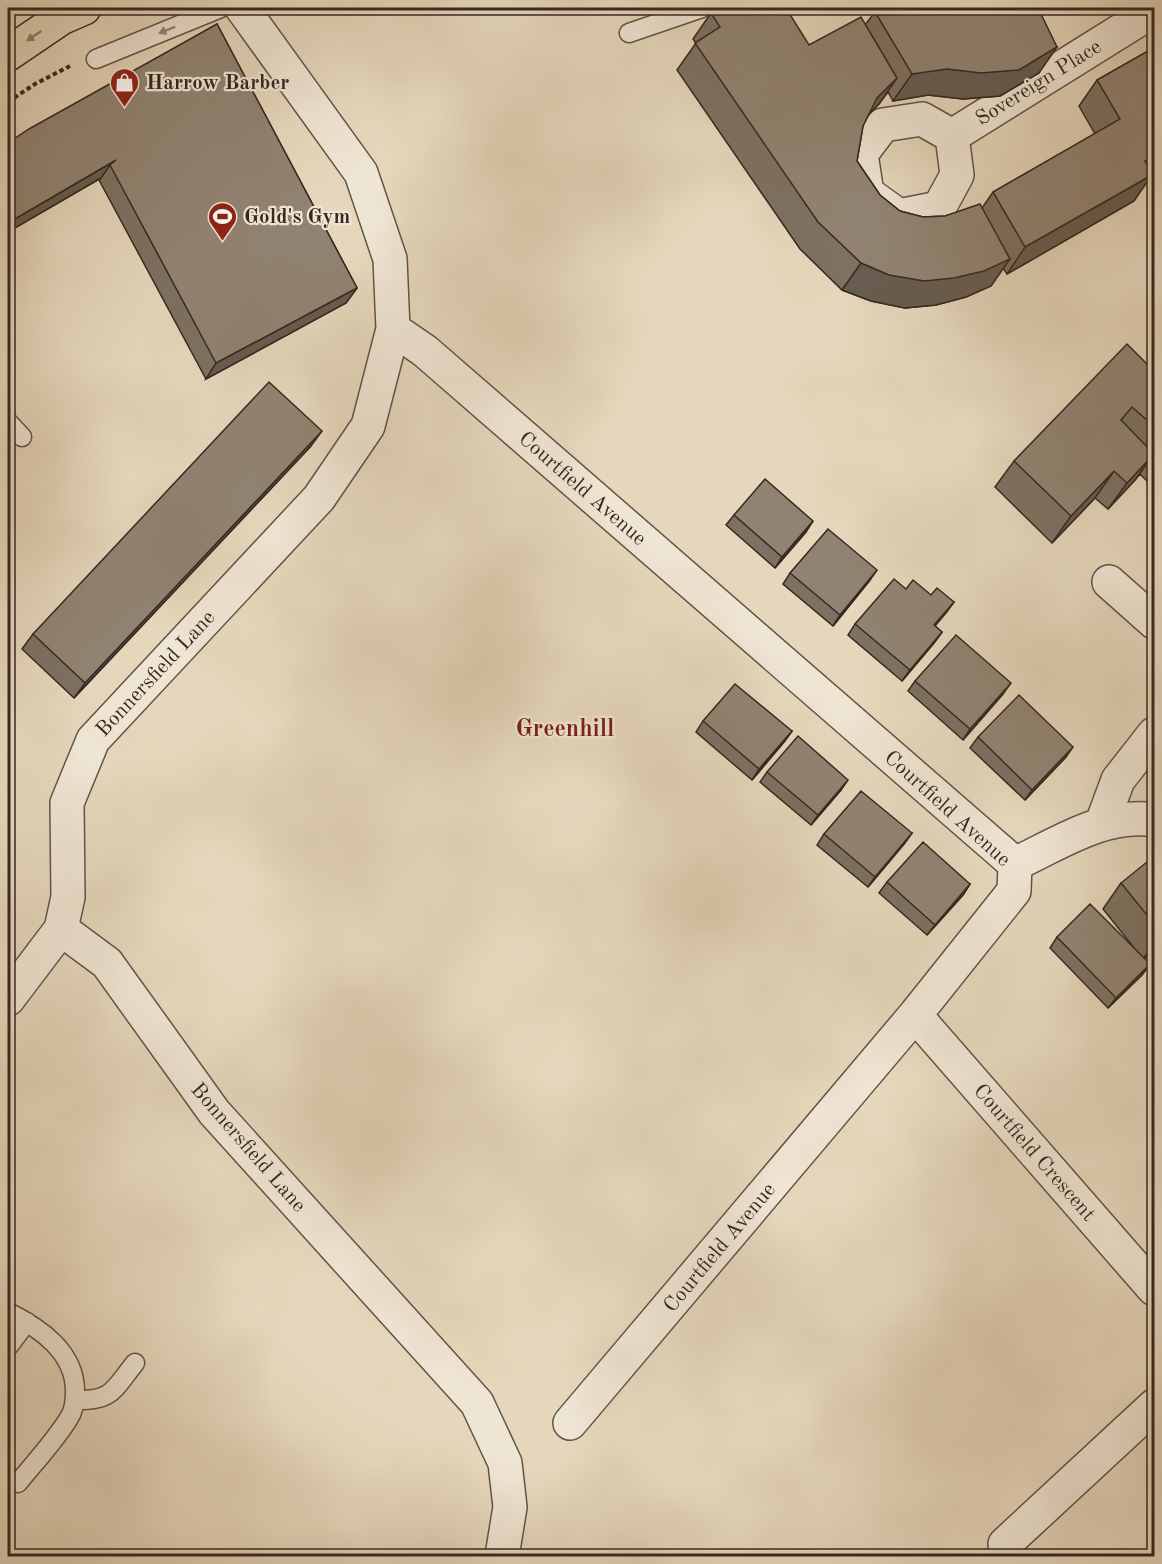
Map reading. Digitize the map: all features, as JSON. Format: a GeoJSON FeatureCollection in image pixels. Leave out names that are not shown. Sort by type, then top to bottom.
{"type":"FeatureCollection","features":[{"type":"Feature","properties":{"kind":"main road"},"geometry":{"type":"LineString","coordinates":[[8,54],[61,18],[84,8]]}},
{"type":"Feature","properties":{"kind":"street","name":"Bonnersfield Lane"},"geometry":{"type":"LineString","coordinates":[[242,8],[361,172],[390,258],[393,329],[368,426],[319,498],[93,740],[67,803],[68,897],[61,929],[107,963],[214,1112],[477,1403],[504,1463],[510,1507],[502,1557]]}},
{"type":"Feature","properties":{"kind":"street","name":"Sovereign Place"},"geometry":{"type":"LineString","coordinates":[[952,136],[1155,10]]}},
{"type":"Feature","properties":{"kind":"street","name":"Courtfield Avenue"},"geometry":{"type":"LineString","coordinates":[[393,329],[425,351],[1015,864],[1014,891],[915,1015],[570,1423]]}},
{"type":"Feature","properties":{"kind":"street"},"geometry":{"type":"LineString","coordinates":[[1109,582],[1155,622]]}},
{"type":"Feature","properties":{"kind":"street"},"geometry":{"type":"LineString","coordinates":[[1102,823],[1118,780],[1155,734]]}},
{"type":"Feature","properties":{"kind":"street"},"geometry":{"type":"LineString","coordinates":[[1015,864],[1102,823],[1140,818],[1155,820]]}},
{"type":"Feature","properties":{"kind":"street"},"geometry":{"type":"LineString","coordinates":[[8,999],[61,929]]}},
{"type":"Feature","properties":{"kind":"street","name":"Courtfield Crescent"},"geometry":{"type":"LineString","coordinates":[[915,1015],[1155,1289]]}},
{"type":"Feature","properties":{"kind":"street"},"geometry":{"type":"LineString","coordinates":[[1005,1544],[1155,1406]]}},
{"type":"Feature","properties":{"kind":"lane"},"geometry":{"type":"LineString","coordinates":[[96,59],[221,8]]}},
{"type":"Feature","properties":{"kind":"lane"},"geometry":{"type":"LineString","coordinates":[[629,33],[702,8]]}},
{"type":"Feature","properties":{"kind":"lane"},"geometry":{"type":"LineString","coordinates":[[8,422],[22,436]]}},
{"type":"Feature","properties":{"kind":"lane"},"geometry":{"type":"LineString","coordinates":[[8,1312],[27,1322],[51,1341],[68,1360],[75,1376],[75,1400],[71,1416],[18,1484]]}},
{"type":"Feature","properties":{"kind":"lane"},"geometry":{"type":"LineString","coordinates":[[8,1347],[27,1322]]}},
{"type":"Feature","properties":{"kind":"lane"},"geometry":{"type":"LineString","coordinates":[[75,1400],[94,1401],[109,1396],[135,1363]]}},
{"type":"Feature","properties":{"kind":"path"},"geometry":{"type":"LineString","coordinates":[[8,102],[35,84],[76,63],[96,59]]}},
{"type":"Feature","properties":{"kind":"building"},"geometry":{"type":"Polygon","coordinates":[[[720,8],[786,8],[809,45],[861,17],[897,78],[877,98],[863,126],[857,161],[880,195],[900,211],[923,217],[945,216],[980,204],[1010,259],[984,271],[954,278],[924,281],[889,275],[861,263],[818,222],[695,43],[720,27],[711,13],[720,8]]]}},
{"type":"Feature","properties":{"kind":"building"},"geometry":{"type":"Polygon","coordinates":[[[883,8],[1038,8],[1057,47],[1019,70],[981,73],[947,69],[912,74],[875,12],[883,8]]]}},
{"type":"Feature","properties":{"kind":"building","name":"Gold's Gym"},"geometry":{"type":"Polygon","coordinates":[[[217,24],[357,288],[216,363],[110,165],[116,160],[8,223],[8,143],[217,24]]]}},
{"type":"Feature","properties":{"kind":"building"},"geometry":{"type":"Polygon","coordinates":[[[1155,47],[1155,155],[1145,161],[1152,175],[1025,247],[993,192],[1120,119],[1097,80],[1155,47]]]}},
{"type":"Feature","properties":{"kind":"building"},"geometry":{"type":"Polygon","coordinates":[[[1127,344],[1155,372],[1155,427],[1132,407],[1121,420],[1154,454],[1127,483],[1114,471],[1071,516],[1014,461],[1127,344]]]}},
{"type":"Feature","properties":{"kind":"building"},"geometry":{"type":"Polygon","coordinates":[[[269,382],[322,431],[85,683],[33,634],[269,382]]]}},
{"type":"Feature","properties":{"kind":"building"},"geometry":{"type":"Polygon","coordinates":[[[765,479],[813,521],[782,557],[734,515],[765,479]]]}},
{"type":"Feature","properties":{"kind":"building"},"geometry":{"type":"Polygon","coordinates":[[[828,529],[877,570],[840,615],[790,573],[828,529]]]}},
{"type":"Feature","properties":{"kind":"building"},"geometry":{"type":"Polygon","coordinates":[[[894,579],[906,589],[913,580],[931,595],[937,588],[954,602],[934,625],[942,632],[910,670],[855,624],[894,579]]]}},
{"type":"Feature","properties":{"kind":"building"},"geometry":{"type":"Polygon","coordinates":[[[956,635],[1011,683],[970,729],[915,681],[956,635]]]}},
{"type":"Feature","properties":{"kind":"building"},"geometry":{"type":"Polygon","coordinates":[[[735,684],[792,731],[759,769],[703,721],[735,684]]]}},
{"type":"Feature","properties":{"kind":"building"},"geometry":{"type":"Polygon","coordinates":[[[1019,695],[1073,747],[1032,790],[978,737],[1019,695]]]}},
{"type":"Feature","properties":{"kind":"building"},"geometry":{"type":"Polygon","coordinates":[[[798,736],[848,780],[818,815],[767,772],[798,736]]]}},
{"type":"Feature","properties":{"kind":"building"},"geometry":{"type":"Polygon","coordinates":[[[861,791],[912,833],[875,877],[824,834],[861,791]]]}},
{"type":"Feature","properties":{"kind":"building"},"geometry":{"type":"Polygon","coordinates":[[[923,842],[970,884],[935,925],[887,882],[923,842]]]}},
{"type":"Feature","properties":{"kind":"building"},"geometry":{"type":"Polygon","coordinates":[[[1147,862],[1155,871],[1155,925],[1121,883],[1147,862]]]}},
{"type":"Feature","properties":{"kind":"building"},"geometry":{"type":"Polygon","coordinates":[[[1090,904],[1150,964],[1116,998],[1057,937],[1090,904]]]}},
{"type":"Feature","properties":{"kind":"place","name":"Harrow Barber"},"geometry":{"type":"Point","coordinates":[125,108]}},
{"type":"Feature","properties":{"kind":"place","name":"Gold's Gym"},"geometry":{"type":"Point","coordinates":[223,242]}},
{"type":"Feature","properties":{"kind":"district","name":"Greenhill"},"geometry":{"type":"Point","coordinates":[565,728]}}]}
